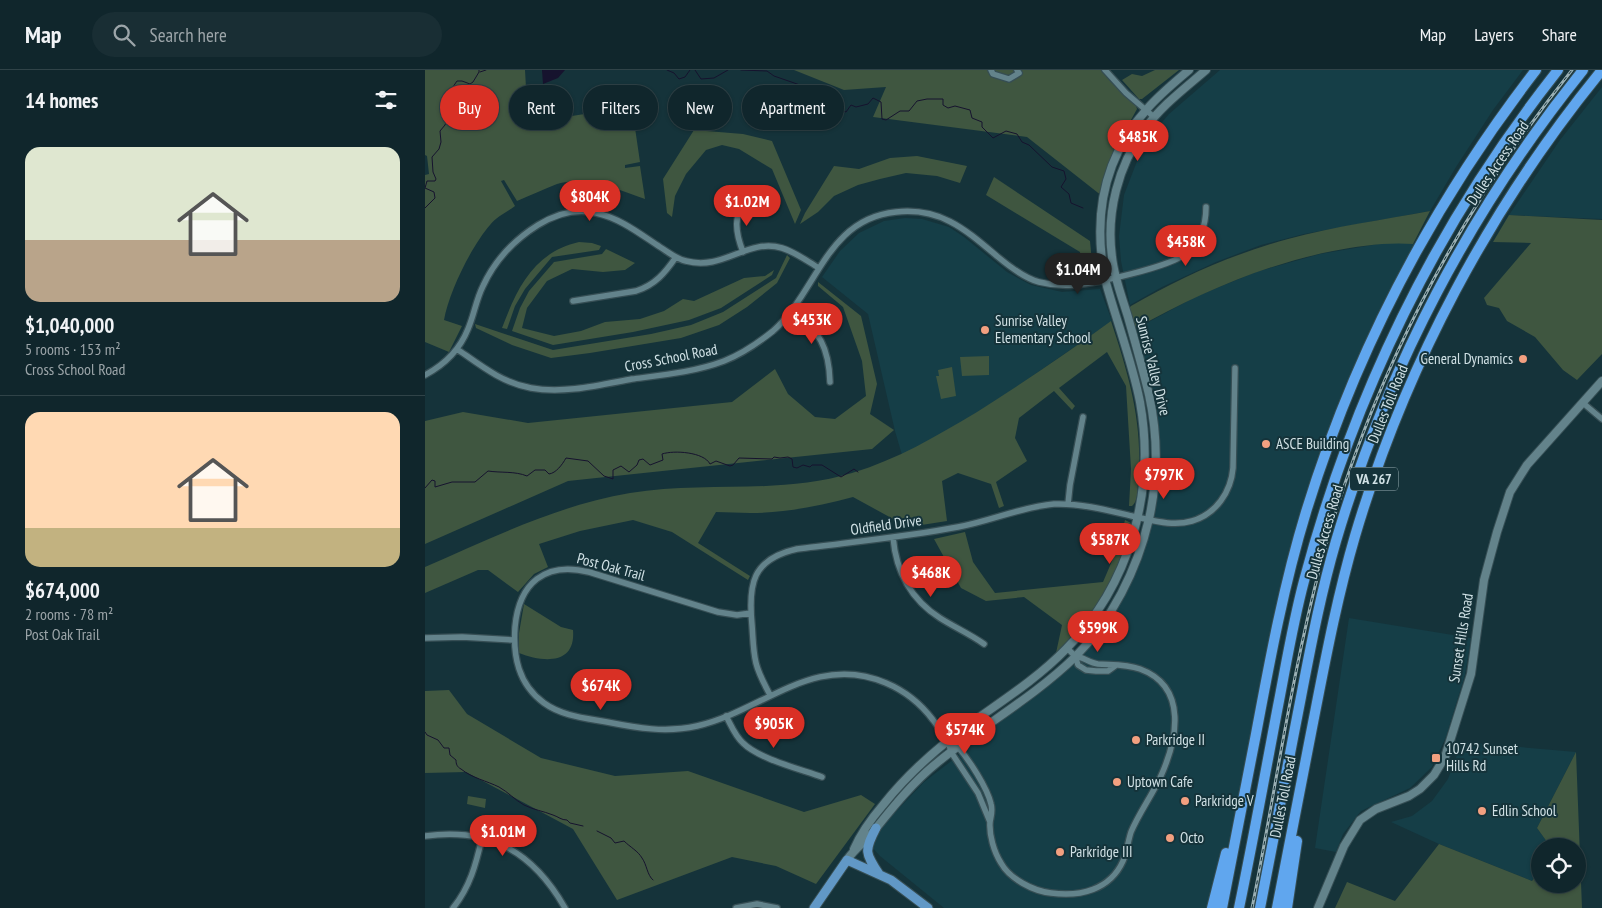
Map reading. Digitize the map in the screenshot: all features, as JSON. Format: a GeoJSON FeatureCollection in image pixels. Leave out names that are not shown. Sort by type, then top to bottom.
{"type":"FeatureCollection","features":[{"type":"Feature","properties":{"kind":"highway"},"geometry":{"type":"LineString","coordinates":[[1222,908],[1288,578],[1314,487],[1336,424],[1385,312],[1419,247],[1493,128],[1536,70]]}},
{"type":"Feature","properties":{"kind":"highway","name":"Dulles Access Road"},"geometry":{"type":"LineString","coordinates":[[1239,908],[1292,634],[1324,512],[1354,424],[1402,315],[1459,210],[1511,132],[1558,70]]}},
{"type":"Feature","properties":{"kind":"highway","name":"Dulles Access Road"},"geometry":{"type":"LineString","coordinates":[[1261,908],[1314,629],[1336,542],[1364,456],[1390,390],[1419,327],[1463,245],[1530,140],[1583,70]]}},
{"type":"Feature","properties":{"kind":"highway","name":"Dulles Toll Road"},"geometry":{"type":"LineString","coordinates":[[1277,908],[1337,606],[1355,537],[1376,473],[1431,340],[1482,244],[1552,136],[1602,70]]}},
{"type":"Feature","properties":{"kind":"highway"},"geometry":{"type":"LineString","coordinates":[[1287,908],[1311,731]]}},
{"type":"Feature","properties":{"kind":"highway"},"geometry":{"type":"LineString","coordinates":[[1212,908],[1255,740]]}},
{"type":"Feature","properties":{"kind":"main road","name":"Sunrise Valley Drive"},"geometry":{"type":"LineString","coordinates":[[847,860],[869,823],[895,790],[920,763],[1031,679],[1067,648],[1089,622],[1111,590],[1129,549],[1138,517],[1144,476],[1143,428],[1138,395],[1105,279],[1099,234],[1104,194],[1117,155],[1130,131],[1146,110],[1189,70]]}},
{"type":"Feature","properties":{"kind":"main road","name":"Sunrise Valley Drive"},"geometry":{"type":"LineString","coordinates":[[853,851],[863,844],[904,794],[925,772],[1039,686],[1075,656],[1110,611],[1126,584],[1137,560],[1149,520],[1155,467],[1153,418],[1112,260],[1110,232],[1115,191],[1131,150],[1154,117],[1169,101],[1206,70]]}},
{"type":"Feature","properties":{"kind":"main road","name":"Sunset Hills Road"},"geometry":{"type":"LineString","coordinates":[[1318,908],[1344,846],[1359,820],[1376,809],[1409,796],[1420,789],[1434,776],[1443,762],[1467,688],[1474,657],[1484,580],[1507,499],[1516,479],[1527,465],[1602,381]]}},
{"type":"Feature","properties":{"kind":"main road"},"geometry":{"type":"LineString","coordinates":[[876,828],[869,843],[868,856],[880,874]]}},
{"type":"Feature","properties":{"kind":"main road"},"geometry":{"type":"LineString","coordinates":[[814,908],[847,860],[880,874],[900,886],[928,908]]}},
{"type":"Feature","properties":{"kind":"street"},"geometry":{"type":"LineString","coordinates":[[991,70],[993,74],[1009,79],[1019,73],[1017,70]]}},
{"type":"Feature","properties":{"kind":"street"},"geometry":{"type":"LineString","coordinates":[[1105,70],[1126,93],[1154,117]]}},
{"type":"Feature","properties":{"kind":"street"},"geometry":{"type":"LineString","coordinates":[[743,252],[737,228],[738,215],[742,207],[750,200]]}},
{"type":"Feature","properties":{"kind":"street","name":"Cross School Road"},"geometry":{"type":"LineString","coordinates":[[457,349],[506,381],[530,388],[564,390],[692,370],[715,364],[739,354],[772,331],[793,310],[837,242],[862,222],[883,214],[915,211],[939,216],[954,223],[1012,268],[1033,280],[1063,285],[1087,283],[1173,262],[1187,253],[1201,234],[1206,218],[1206,207]]}},
{"type":"Feature","properties":{"kind":"street"},"geometry":{"type":"LineString","coordinates":[[425,375],[439,366],[457,349],[469,328],[483,285],[499,259],[518,238],[551,218],[562,214],[580,211],[606,215],[676,257],[686,261],[705,264],[765,246],[781,248],[819,268]]}},
{"type":"Feature","properties":{"kind":"street"},"geometry":{"type":"LineString","coordinates":[[573,301],[645,288],[657,280],[676,257]]}},
{"type":"Feature","properties":{"kind":"street"},"geometry":{"type":"LineString","coordinates":[[793,310],[808,322],[821,339],[829,361],[830,382]]}},
{"type":"Feature","properties":{"kind":"street","name":"Oldfield Drive"},"geometry":{"type":"LineString","coordinates":[[770,696],[757,665],[751,613],[752,584],[760,570],[777,555],[797,549],[961,526],[1027,508],[1042,506],[1068,504],[1174,524],[1191,522],[1213,510],[1224,497],[1231,482],[1233,468],[1235,368]]}},
{"type":"Feature","properties":{"kind":"street"},"geometry":{"type":"LineString","coordinates":[[1583,403],[1602,419]]}},
{"type":"Feature","properties":{"kind":"street"},"geometry":{"type":"LineString","coordinates":[[1068,504],[1083,417]]}},
{"type":"Feature","properties":{"kind":"street"},"geometry":{"type":"LineString","coordinates":[[893,537],[896,561],[901,575],[919,601],[940,618],[984,644]]}},
{"type":"Feature","properties":{"kind":"street","name":"Post Oak Trail"},"geometry":{"type":"LineString","coordinates":[[751,613],[718,612],[589,572],[576,569],[561,569],[539,578],[525,591],[517,612],[514,640],[516,661],[525,683],[543,702],[559,711],[629,726],[660,730],[696,726],[726,716],[807,680],[825,675],[849,674],[872,678],[893,686],[912,698],[930,716],[948,740]]}},
{"type":"Feature","properties":{"kind":"street"},"geometry":{"type":"LineString","coordinates":[[425,638],[514,640]]}},
{"type":"Feature","properties":{"kind":"street"},"geometry":{"type":"LineString","coordinates":[[1067,648],[1075,656],[1079,665],[1086,670],[1108,671],[1115,666]]}},
{"type":"Feature","properties":{"kind":"street"},"geometry":{"type":"LineString","coordinates":[[948,740],[951,752],[977,793],[990,822],[995,854],[1005,869],[1020,881],[1044,892],[1079,894],[1094,890],[1107,882],[1117,871],[1124,859],[1131,833],[1167,762],[1176,730],[1176,716],[1168,693],[1159,680],[1140,669],[1129,666],[1115,666],[1109,663],[1095,664],[1085,658],[1075,656]]}},
{"type":"Feature","properties":{"kind":"street"},"geometry":{"type":"LineString","coordinates":[[726,716],[738,738],[750,749],[823,777]]}},
{"type":"Feature","properties":{"kind":"street"},"geometry":{"type":"LineString","coordinates":[[948,740],[957,746],[980,780],[990,800],[992,814],[990,822]]}},
{"type":"Feature","properties":{"kind":"street"},"geometry":{"type":"LineString","coordinates":[[425,836],[455,835],[483,838],[507,847],[532,864],[549,881],[565,908]]}},
{"type":"Feature","properties":{"kind":"street"},"geometry":{"type":"LineString","coordinates":[[453,908],[466,890],[472,877],[483,838]]}},
{"type":"Feature","properties":{"kind":"street"},"geometry":{"type":"LineString","coordinates":[[736,908],[748,904],[777,908]]}},
{"type":"Feature","properties":{"kind":"shaded area"},"geometry":{"type":"Polygon","coordinates":[[[542,70],[565,70],[558,78],[543,84],[542,70]]]}},
{"type":"Feature","properties":{"kind":"shaded area"},"geometry":{"type":"Polygon","coordinates":[[[1220,70],[1523,70],[1493,110],[1430,211],[1304,234],[1261,245],[1216,262],[1162,287],[1130,305],[1121,261],[1119,236],[1124,195],[1139,156],[1151,135],[1169,114],[1220,70]]]}},
{"type":"Feature","properties":{"kind":"shaded area"},"geometry":{"type":"Polygon","coordinates":[[[1602,87],[1602,219],[1509,215],[1560,140],[1602,87]]]}},
{"type":"Feature","properties":{"kind":"shaded area","name":"Sunrise Valley Elementary School"},"geometry":{"type":"Polygon","coordinates":[[[905,218],[922,219],[949,227],[1007,272],[1031,285],[1062,292],[1100,289],[1112,321],[1009,392],[957,425],[902,455],[868,314],[822,277],[840,251],[859,233],[884,221],[905,218]]]}},
{"type":"Feature","properties":{"kind":"shaded area"},"geometry":{"type":"Polygon","coordinates":[[[1390,242],[1421,244],[1390,302],[1315,485],[1253,750],[1212,908],[944,908],[880,856],[870,845],[883,825],[924,782],[967,749],[988,728],[1068,662],[1116,602],[1143,541],[1156,469],[1148,391],[1130,332],[1197,296],[1256,272],[1320,254],[1390,242]]]}},
{"type":"Feature","properties":{"kind":"shaded area"},"geometry":{"type":"Polygon","coordinates":[[[1349,618],[1471,638],[1465,675],[1446,737],[1432,767],[1410,788],[1361,811],[1343,834],[1336,852],[1315,848],[1349,618]]]}},
{"type":"Feature","properties":{"kind":"shaded area","name":"Edlin School"},"geometry":{"type":"Polygon","coordinates":[[[1462,742],[1576,752],[1537,828],[1544,838],[1531,838],[1531,881],[1439,844],[1391,822],[1412,816],[1432,801],[1448,779],[1462,742]]]}},
{"type":"Feature","properties":{"kind":"green space"},"geometry":{"type":"Polygon","coordinates":[[[425,70],[525,70],[526,85],[509,85],[509,130],[573,130],[573,116],[583,114],[583,130],[635,130],[640,162],[625,165],[625,168],[640,166],[645,199],[591,182],[579,181],[557,184],[517,201],[504,180],[501,181],[515,206],[495,220],[483,234],[468,257],[456,283],[444,320],[462,326],[449,352],[425,342],[425,175],[429,174],[427,156],[425,155],[425,70]]]}},
{"type":"Feature","properties":{"kind":"green space"},"geometry":{"type":"Polygon","coordinates":[[[794,70],[1101,70],[1137,109],[1114,151],[1102,196],[1027,137],[873,117],[886,87],[844,90],[844,85],[832,85],[794,70]]]}},
{"type":"Feature","properties":{"kind":"green space"},"geometry":{"type":"Polygon","coordinates":[[[1155,70],[1179,70],[1142,99],[1139,99],[1122,80],[1132,74],[1142,76],[1155,70]]]}},
{"type":"Feature","properties":{"kind":"green space"},"geometry":{"type":"Polygon","coordinates":[[[694,130],[743,134],[772,141],[801,210],[795,224],[772,169],[739,149],[722,145],[706,150],[686,174],[675,196],[672,217],[667,213],[663,179],[694,130]]]}},
{"type":"Feature","properties":{"kind":"green space"},"geometry":{"type":"Polygon","coordinates":[[[917,156],[967,166],[960,183],[937,176],[906,173],[858,185],[834,196],[818,212],[800,224],[834,166],[859,169],[890,158],[917,156]]]}},
{"type":"Feature","properties":{"kind":"green space"},"geometry":{"type":"Polygon","coordinates":[[[994,177],[1090,241],[1093,273],[1083,276],[1080,252],[986,195],[994,177]]]}},
{"type":"Feature","properties":{"kind":"green space"},"geometry":{"type":"Polygon","coordinates":[[[1430,211],[1413,244],[1383,244],[1333,251],[1281,264],[1206,293],[1135,329],[1129,308],[1131,306],[1169,285],[1227,259],[1306,234],[1430,211]]]}},
{"type":"Feature","properties":{"kind":"green space"},"geometry":{"type":"Polygon","coordinates":[[[1509,215],[1602,220],[1602,354],[1577,380],[1563,370],[1535,337],[1507,321],[1499,308],[1487,305],[1484,298],[1531,243],[1493,242],[1509,215]]]}},
{"type":"Feature","properties":{"kind":"green space"},"geometry":{"type":"Polygon","coordinates":[[[579,242],[601,246],[599,250],[552,257],[525,289],[515,306],[507,329],[502,328],[514,299],[529,274],[550,254],[579,242]]]}},
{"type":"Feature","properties":{"kind":"green space"},"geometry":{"type":"Polygon","coordinates":[[[606,249],[635,263],[625,270],[603,272],[572,269],[547,281],[527,308],[522,328],[554,336],[581,331],[605,322],[640,319],[664,311],[683,299],[694,301],[744,278],[765,276],[774,270],[772,275],[721,308],[689,320],[633,332],[553,345],[512,331],[520,308],[529,291],[554,262],[602,254],[606,249]]]}},
{"type":"Feature","properties":{"kind":"green space"},"geometry":{"type":"Polygon","coordinates":[[[787,255],[790,258],[777,283],[747,307],[719,325],[681,338],[551,358],[512,345],[476,328],[475,324],[553,350],[651,334],[691,325],[723,312],[776,278],[787,255]]]}},
{"type":"Feature","properties":{"kind":"green space"},"geometry":{"type":"Polygon","coordinates":[[[818,282],[861,316],[877,384],[870,414],[894,430],[872,449],[568,481],[425,544],[425,421],[463,412],[528,423],[732,402],[775,369],[788,394],[815,417],[835,419],[866,396],[862,361],[843,307],[818,286],[818,282]]]}},
{"type":"Feature","properties":{"kind":"green space"},"geometry":{"type":"Polygon","coordinates":[[[1111,321],[1124,361],[1137,421],[1139,463],[1137,496],[1132,506],[1129,506],[1131,469],[1126,386],[1107,352],[1059,388],[1075,406],[1072,410],[1054,391],[1019,418],[1015,438],[1027,461],[996,482],[1004,506],[999,508],[991,484],[958,473],[942,481],[947,521],[896,529],[895,520],[853,497],[815,506],[776,512],[716,512],[698,543],[750,576],[748,580],[672,532],[633,520],[580,531],[539,544],[548,567],[534,574],[518,592],[488,570],[478,570],[425,593],[425,567],[551,514],[603,498],[658,490],[797,484],[825,480],[852,473],[885,461],[931,439],[977,412],[1045,368],[1111,321]]]}},
{"type":"Feature","properties":{"kind":"green space"},"geometry":{"type":"Polygon","coordinates":[[[989,356],[989,375],[962,376],[960,357],[989,356]]]}},
{"type":"Feature","properties":{"kind":"green space"},"geometry":{"type":"Polygon","coordinates":[[[952,367],[956,396],[941,399],[936,376],[939,376],[938,370],[952,367]]]}},
{"type":"Feature","properties":{"kind":"green space"},"geometry":{"type":"Polygon","coordinates":[[[1125,520],[1131,523],[1128,536],[1119,562],[1107,587],[1085,621],[1056,653],[1062,625],[1024,597],[986,601],[961,588],[934,539],[965,532],[973,562],[995,593],[1103,582],[1118,547],[1125,520]]]}},
{"type":"Feature","properties":{"kind":"green space"},"geometry":{"type":"Polygon","coordinates":[[[524,604],[561,627],[573,630],[569,650],[556,658],[547,659],[519,653],[519,633],[524,604]]]}},
{"type":"Feature","properties":{"kind":"green space"},"geometry":{"type":"Polygon","coordinates":[[[449,690],[467,714],[541,758],[615,776],[688,771],[804,812],[861,795],[875,804],[816,884],[776,866],[732,857],[617,900],[573,829],[466,772],[425,773],[425,691],[449,690]]]}},
{"type":"Feature","properties":{"kind":"green space"},"geometry":{"type":"Polygon","coordinates":[[[1576,752],[1579,838],[1544,838],[1537,828],[1576,752]]]}},
{"type":"Feature","properties":{"kind":"green space"},"geometry":{"type":"Polygon","coordinates":[[[468,796],[486,799],[485,808],[467,804],[468,796]]]}},
{"type":"Feature","properties":{"kind":"green space"},"geometry":{"type":"Polygon","coordinates":[[[1439,844],[1531,881],[1531,893],[1581,893],[1582,908],[1335,908],[1347,882],[1395,901],[1439,844]]]}},
{"type":"Feature","properties":{"kind":"waterway"},"geometry":{"type":"LineString","coordinates":[[425,208],[435,198],[434,192],[425,188],[427,181],[435,181],[436,179],[433,172],[432,157],[439,149],[441,142],[440,131],[445,125],[449,113],[444,104],[445,94],[448,94],[457,81],[470,84],[473,82],[479,70]]}},
{"type":"Feature","properties":{"kind":"waterway"},"geometry":{"type":"LineString","coordinates":[[480,72],[486,70]]}},
{"type":"Feature","properties":{"kind":"waterway"},"geometry":{"type":"LineString","coordinates":[[667,70],[674,73],[679,79],[685,77],[690,70]]}},
{"type":"Feature","properties":{"kind":"waterway"},"geometry":{"type":"LineString","coordinates":[[695,70],[701,79],[714,78],[728,70]]}},
{"type":"Feature","properties":{"kind":"waterway"},"geometry":{"type":"LineString","coordinates":[[741,70],[767,71],[774,76],[800,85],[806,93],[816,97],[821,106],[833,108],[837,104],[846,112],[851,105],[856,107],[868,104],[873,98],[881,102],[882,119],[886,120],[900,111],[909,111],[917,101],[943,99],[943,105],[948,108],[955,106],[970,110],[972,118],[982,122],[982,127],[993,138],[1006,131],[1017,134],[1022,142],[1029,145],[1052,167],[1064,171],[1066,179],[1061,187],[1069,194],[1071,203],[1083,208]]}},
{"type":"Feature","properties":{"kind":"waterway"},"geometry":{"type":"LineString","coordinates":[[425,488],[432,480],[435,481],[435,487],[452,482],[475,482],[488,471],[527,476],[535,470],[545,470],[549,474],[561,466],[566,458],[588,461],[604,476],[613,479],[613,470],[621,466],[629,472],[637,465],[639,460],[643,459],[650,465],[663,460],[662,454],[674,452],[702,457],[710,464],[716,461],[730,466],[739,458],[772,459],[774,457],[788,457],[792,459],[793,467],[797,468],[803,465],[810,467],[812,465],[822,465],[841,477],[854,469],[858,472]]}},
{"type":"Feature","properties":{"kind":"waterway"},"geometry":{"type":"LineString","coordinates":[[425,732],[427,735],[438,740],[444,748],[449,748],[450,755],[465,772],[499,787],[528,807],[583,826]]}},
{"type":"Feature","properties":{"kind":"waterway"},"geometry":{"type":"LineString","coordinates":[[597,831],[611,838],[615,843],[624,841],[636,851],[644,861],[653,880]]}},
{"type":"Feature","properties":{"kind":"railway"},"geometry":{"type":"LineString","coordinates":[[1252,908],[1310,606],[1341,496],[1364,430],[1391,366],[1421,303],[1454,242],[1530,125],[1572,70]]}},
{"type":"Feature","properties":{"kind":"place","name":"Sunrise Valley Elementary School"},"geometry":{"type":"Point","coordinates":[985,330]}},
{"type":"Feature","properties":{"kind":"place","name":"General Dynamics"},"geometry":{"type":"Point","coordinates":[1523,359]}},
{"type":"Feature","properties":{"kind":"place","name":"ASCE Building"},"geometry":{"type":"Point","coordinates":[1266,444]}},
{"type":"Feature","properties":{"kind":"place","name":"Parkridge II"},"geometry":{"type":"Point","coordinates":[1136,740]}},
{"type":"Feature","properties":{"kind":"place","name":"10742 Sunset Hills Rd"},"geometry":{"type":"Point","coordinates":[1436,758]}},
{"type":"Feature","properties":{"kind":"place","name":"Uptown Cafe"},"geometry":{"type":"Point","coordinates":[1117,782]}},
{"type":"Feature","properties":{"kind":"place","name":"Parkridge V"},"geometry":{"type":"Point","coordinates":[1185,801]}},
{"type":"Feature","properties":{"kind":"place","name":"Edlin School"},"geometry":{"type":"Point","coordinates":[1482,811]}},
{"type":"Feature","properties":{"kind":"place","name":"Octo"},"geometry":{"type":"Point","coordinates":[1170,838]}},
{"type":"Feature","properties":{"kind":"place","name":"Parkridge III"},"geometry":{"type":"Point","coordinates":[1060,852]}}]}
